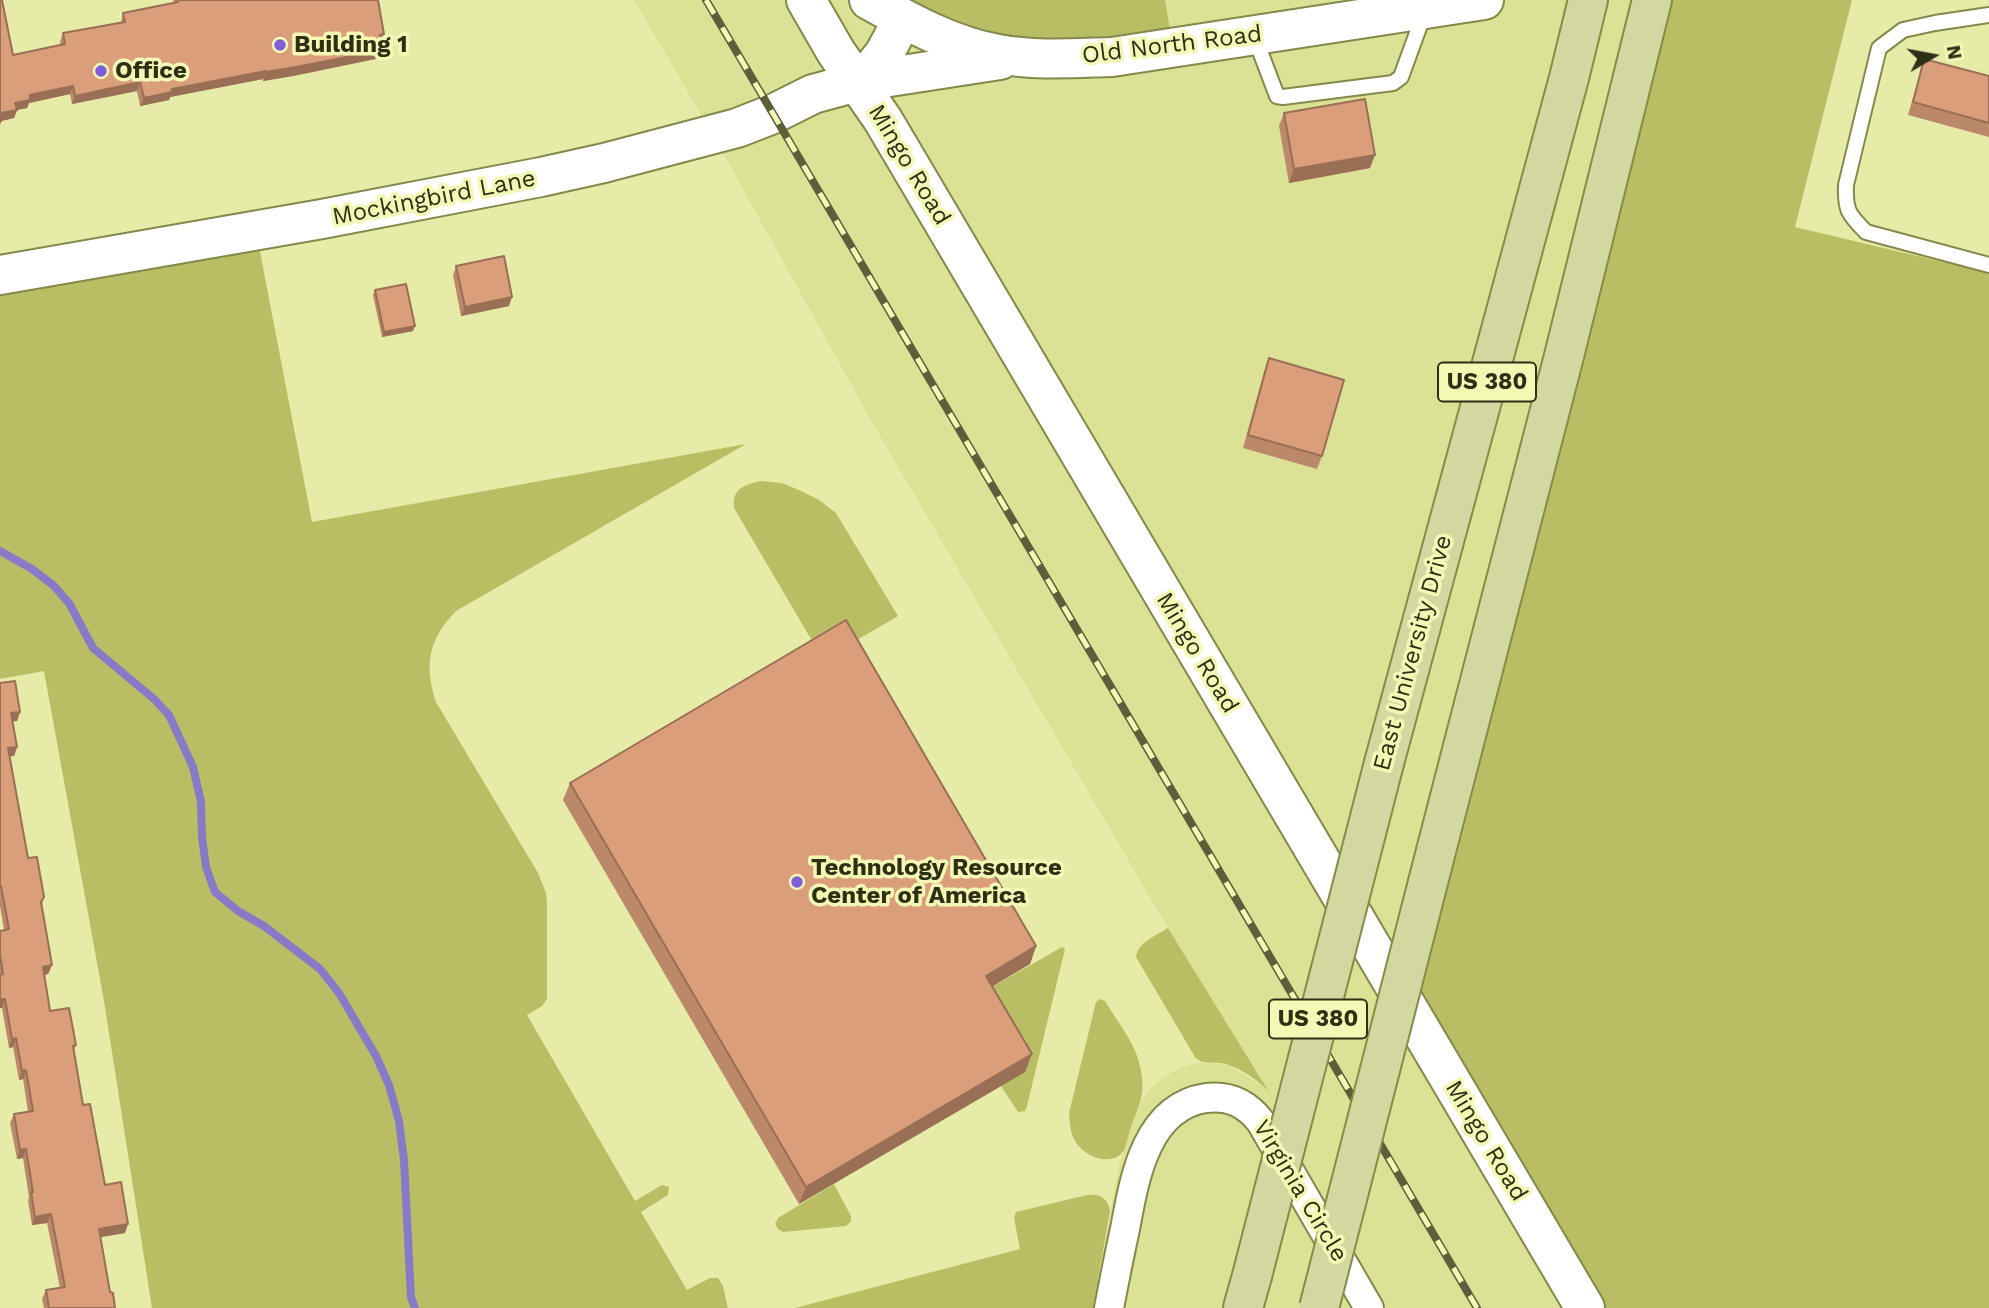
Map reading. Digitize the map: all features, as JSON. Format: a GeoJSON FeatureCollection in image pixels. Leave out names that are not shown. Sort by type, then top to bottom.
{"type":"FeatureCollection","features":[{"type":"Feature","properties":{"kind":"main road","name":"East University Drive"},"geometry":{"type":"LineString","coordinates":[[1247,1292],[1384,763],[1588,0]]}},
{"type":"Feature","properties":{"kind":"main road","name":"US 380"},"geometry":{"type":"LineString","coordinates":[[1319,1308],[1557,382],[1651,0]]}},
{"type":"Feature","properties":{"kind":"street","name":"Mingo Road"},"geometry":{"type":"LineString","coordinates":[[806,0],[836,52],[891,132],[1586,1308]]}},
{"type":"Feature","properties":{"kind":"street","name":"Old North Road"},"geometry":{"type":"LineString","coordinates":[[869,0],[903,19],[958,43],[1000,55],[1038,58],[1112,57],[1484,0]]}},
{"type":"Feature","properties":{"kind":"street"},"geometry":{"type":"LineString","coordinates":[[857,82],[878,62],[903,19]]}},
{"type":"Feature","properties":{"kind":"street","name":"Mockingbird Lane"},"geometry":{"type":"LineString","coordinates":[[0,275],[309,221],[566,172],[737,128],[832,87],[974,63],[1038,58]]}},
{"type":"Feature","properties":{"kind":"street","name":"Virginia Circle"},"geometry":{"type":"LineString","coordinates":[[1109,1308],[1133,1185],[1145,1149],[1160,1126],[1176,1111],[1197,1100],[1218,1097],[1243,1104],[1261,1122],[1369,1308]]}},
{"type":"Feature","properties":{"kind":"lane"},"geometry":{"type":"LineString","coordinates":[[1254,36],[1277,96],[1392,83],[1401,77],[1426,10]]}},
{"type":"Feature","properties":{"kind":"lane"},"geometry":{"type":"LineString","coordinates":[[1989,15],[1903,30],[1879,48],[1846,185],[1845,204],[1853,219],[1866,232],[1989,265]]}},
{"type":"Feature","properties":{"kind":"shaded area"},"geometry":{"type":"Polygon","coordinates":[[[634,0],[869,0],[1173,47],[1165,0],[1652,0],[1585,1308],[1093,1308],[1119,1165],[1130,1130],[1148,1091],[1177,1069],[1208,1062],[1230,1066],[1266,1088],[1168,928],[872,422],[713,135],[634,0]]]}},
{"type":"Feature","properties":{"kind":"shaded area"},"geometry":{"type":"Polygon","coordinates":[[[869,0],[1165,0],[1173,47],[1077,58],[869,0]]]}},
{"type":"Feature","properties":{"kind":"shaded area"},"geometry":{"type":"Polygon","coordinates":[[[1652,0],[1852,0],[1795,227],[1989,273],[1989,1308],[1585,1308],[1397,992],[1652,0]]]}},
{"type":"Feature","properties":{"kind":"shaded area"},"geometry":{"type":"Polygon","coordinates":[[[256,231],[312,522],[746,444],[456,611],[439,632],[430,665],[436,702],[538,873],[546,893],[547,999],[542,1006],[527,1015],[635,1201],[662,1185],[669,1187],[668,1195],[641,1212],[687,1290],[710,1278],[718,1278],[723,1286],[728,1308],[152,1308],[104,1001],[44,671],[0,679],[0,275],[256,231]]]}},
{"type":"Feature","properties":{"kind":"shaded area"},"geometry":{"type":"Polygon","coordinates":[[[761,481],[782,483],[801,491],[836,513],[898,616],[845,647],[818,651],[734,508],[735,496],[740,488],[761,481]]]}},
{"type":"Feature","properties":{"kind":"shaded area"},"geometry":{"type":"Polygon","coordinates":[[[1168,928],[1269,1092],[1238,1069],[1195,1057],[1136,957],[1144,944],[1168,928]]]}},
{"type":"Feature","properties":{"kind":"shaded area"},"geometry":{"type":"Polygon","coordinates":[[[1062,947],[1065,949],[1027,1106],[1025,1111],[1018,1112],[1001,1086],[1025,1071],[980,994],[1062,947]]]}},
{"type":"Feature","properties":{"kind":"shaded area"},"geometry":{"type":"Polygon","coordinates":[[[1100,999],[1105,1001],[1133,1046],[1142,1082],[1139,1104],[1124,1150],[1120,1155],[1107,1159],[1088,1154],[1077,1144],[1069,1113],[1096,1002],[1100,999]]]}},
{"type":"Feature","properties":{"kind":"shaded area"},"geometry":{"type":"Polygon","coordinates":[[[834,1184],[851,1216],[851,1221],[846,1226],[783,1232],[778,1229],[775,1224],[778,1218],[834,1184]]]}},
{"type":"Feature","properties":{"kind":"shaded area"},"geometry":{"type":"Polygon","coordinates":[[[1087,1195],[1103,1198],[1110,1211],[1093,1308],[795,1308],[1020,1249],[1014,1218],[1016,1212],[1087,1195]]]}},
{"type":"Feature","properties":{"kind":"building"},"geometry":{"type":"Polygon","coordinates":[[[0,0],[13,55],[65,44],[63,33],[125,22],[123,13],[178,0],[378,0],[384,34],[380,35],[383,50],[172,89],[172,92],[144,98],[140,82],[75,96],[73,86],[30,95],[30,100],[15,103],[17,110],[0,113],[0,0]]]}},
{"type":"Feature","properties":{"kind":"building"},"geometry":{"type":"Polygon","coordinates":[[[1924,59],[1989,76],[1989,123],[1913,102],[1924,59]]]}},
{"type":"Feature","properties":{"kind":"building"},"geometry":{"type":"Polygon","coordinates":[[[1365,99],[1375,155],[1294,169],[1284,113],[1365,99]]]}},
{"type":"Feature","properties":{"kind":"building"},"geometry":{"type":"Polygon","coordinates":[[[504,256],[512,297],[465,307],[456,266],[504,256]]]}},
{"type":"Feature","properties":{"kind":"building"},"geometry":{"type":"Polygon","coordinates":[[[406,284],[415,326],[384,332],[375,290],[406,284]]]}},
{"type":"Feature","properties":{"kind":"building"},"geometry":{"type":"Polygon","coordinates":[[[1269,358],[1344,380],[1322,456],[1248,435],[1269,358]]]}},
{"type":"Feature","properties":{"kind":"building","name":"Technology Resource Center of America"},"geometry":{"type":"Polygon","coordinates":[[[846,620],[1036,946],[986,976],[1032,1054],[806,1187],[570,783],[846,620]]]}},
{"type":"Feature","properties":{"kind":"building"},"geometry":{"type":"Polygon","coordinates":[[[15,681],[20,712],[11,713],[17,747],[8,748],[28,858],[37,857],[44,897],[41,902],[52,965],[43,967],[50,1011],[69,1008],[83,1105],[90,1104],[105,1185],[121,1182],[128,1224],[99,1229],[115,1308],[49,1308],[46,1290],[65,1287],[51,1214],[35,1217],[26,1149],[20,1150],[14,1114],[33,1111],[26,1070],[22,1071],[16,1038],[12,1039],[5,999],[0,999],[0,975],[3,974],[0,931],[9,929],[0,887],[0,683],[15,681]]]}},
{"type":"Feature","properties":{"kind":"waterway"},"geometry":{"type":"LineString","coordinates":[[0,551],[32,569],[53,585],[69,603],[93,648],[169,715],[193,767],[201,802],[206,867],[215,892],[320,969],[339,993],[376,1056],[389,1085],[399,1121],[404,1160],[411,1297],[415,1308]]}},
{"type":"Feature","properties":{"kind":"railway"},"geometry":{"type":"LineString","coordinates":[[706,0],[1477,1308]]}},
{"type":"Feature","properties":{"kind":"place","name":"Building 1"},"geometry":{"type":"Point","coordinates":[280,45]}},
{"type":"Feature","properties":{"kind":"place","name":"Office"},"geometry":{"type":"Point","coordinates":[101,71]}},
{"type":"Feature","properties":{"kind":"place","name":"Technology Resource Center of America"},"geometry":{"type":"Point","coordinates":[797,882]}}]}
